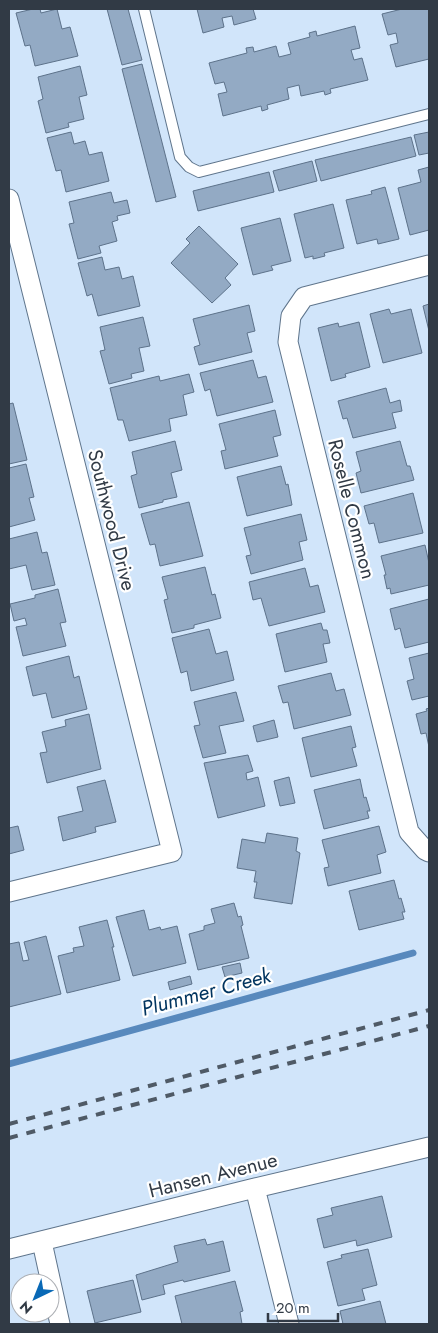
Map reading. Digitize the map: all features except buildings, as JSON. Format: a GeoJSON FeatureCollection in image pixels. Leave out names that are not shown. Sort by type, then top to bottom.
{"type":"FeatureCollection","features":[{"type":"Feature","properties":{"kind":"street","name":"Southwood Drive"},"geometry":{"type":"LineString","coordinates":[[9,199],[172,852],[9,892]]}},
{"type":"Feature","properties":{"kind":"street","name":"Roselle Common"},"geometry":{"type":"LineString","coordinates":[[429,265],[304,297],[291,316],[288,342],[409,832],[424,850],[429,852]]}},
{"type":"Feature","properties":{"kind":"street","name":"Hansen Avenue"},"geometry":{"type":"LineString","coordinates":[[9,1249],[429,1147]]}},
{"type":"Feature","properties":{"kind":"street"},"geometry":{"type":"LineString","coordinates":[[255,1188],[289,1324]]}},
{"type":"Feature","properties":{"kind":"street"},"geometry":{"type":"LineString","coordinates":[[42,1242],[60,1324]]}},
{"type":"Feature","properties":{"kind":"lane"},"geometry":{"type":"LineString","coordinates":[[144,9],[180,157],[189,167],[199,172],[429,114]]}},
{"type":"Feature","properties":{"kind":"waterway","name":"Plummer Creek"},"geometry":{"type":"LineString","coordinates":[[9,1064],[413,953]]}},
{"type":"Feature","properties":{"kind":"railway"},"geometry":{"type":"LineString","coordinates":[[9,1124],[429,1010]]}},
{"type":"Feature","properties":{"kind":"railway"},"geometry":{"type":"LineString","coordinates":[[9,1138],[429,1026]]}}]}
